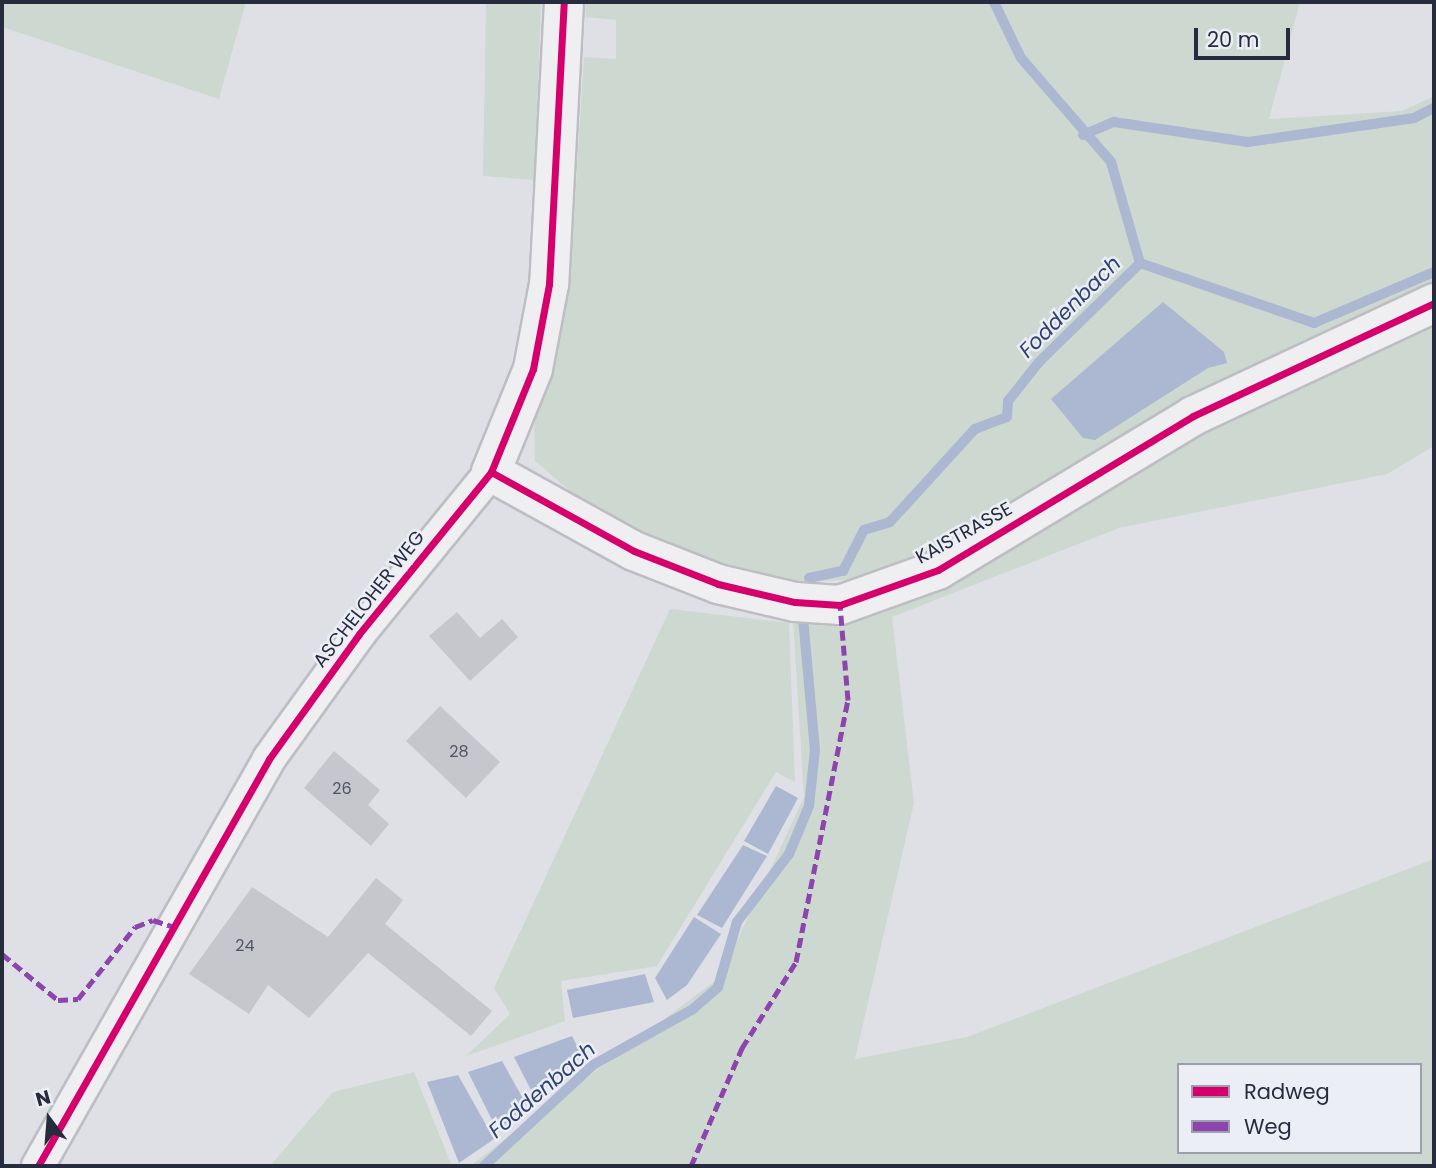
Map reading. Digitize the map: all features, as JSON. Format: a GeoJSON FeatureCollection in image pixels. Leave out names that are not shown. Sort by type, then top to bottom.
{"type":"FeatureCollection","features":[{"type":"Feature","properties":{"kind":"street","name":"ASCHELOHER WEG"},"geometry":{"type":"LineString","coordinates":[[38,1166],[269,759],[359,634],[491,472],[533,369],[549,284],[564,2]]}},
{"type":"Feature","properties":{"kind":"street","name":"KAISTRASSE"},"geometry":{"type":"LineString","coordinates":[[491,472],[634,551],[718,584],[794,602],[840,605],[937,570],[1193,415],[1434,303]]}},
{"type":"Feature","properties":{"kind":"shaded area"},"geometry":{"type":"Polygon","coordinates":[[[2,2],[246,2],[219,99],[2,27],[2,2]]]}},
{"type":"Feature","properties":{"kind":"shaded area"},"geometry":{"type":"Polygon","coordinates":[[[486,2],[541,2],[535,180],[483,176],[486,2]]]}},
{"type":"Feature","properties":{"kind":"shaded area"},"geometry":{"type":"Polygon","coordinates":[[[585,2],[1300,2],[1269,119],[1402,111],[1434,96],[1434,285],[1233,375],[932,552],[868,578],[797,583],[708,563],[588,506],[535,461],[534,413],[571,263],[584,57],[616,59],[616,20],[586,17],[585,2]]]}},
{"type":"Feature","properties":{"kind":"shaded area"},"geometry":{"type":"Polygon","coordinates":[[[1434,319],[1434,446],[1387,474],[1119,528],[892,617],[914,803],[855,1059],[967,1037],[1434,859],[1434,1166],[470,1166],[720,977],[804,797],[793,621],[846,619],[1181,441],[1434,319]]]}},
{"type":"Feature","properties":{"kind":"shaded area"},"geometry":{"type":"Polygon","coordinates":[[[670,609],[789,623],[795,782],[776,772],[657,966],[561,981],[565,1021],[466,1056],[510,1014],[494,988],[670,609]]]}},
{"type":"Feature","properties":{"kind":"shaded area"},"geometry":{"type":"Polygon","coordinates":[[[414,1072],[452,1166],[270,1166],[333,1092],[414,1072]]]}},
{"type":"Feature","properties":{"kind":"water"},"geometry":{"type":"Polygon","coordinates":[[[1163,302],[1224,352],[1227,363],[1208,368],[1095,440],[1083,438],[1051,399],[1163,302]]]}},
{"type":"Feature","properties":{"kind":"water"},"geometry":{"type":"Polygon","coordinates":[[[776,786],[798,798],[768,854],[744,841],[776,786]]]}},
{"type":"Feature","properties":{"kind":"water"},"geometry":{"type":"Polygon","coordinates":[[[743,845],[767,856],[722,928],[697,915],[743,845]]]}},
{"type":"Feature","properties":{"kind":"water"},"geometry":{"type":"Polygon","coordinates":[[[694,917],[721,934],[687,985],[667,1000],[655,978],[694,917]]]}},
{"type":"Feature","properties":{"kind":"water"},"geometry":{"type":"Polygon","coordinates":[[[645,974],[654,1002],[573,1018],[567,990],[645,974]]]}},
{"type":"Feature","properties":{"kind":"water"},"geometry":{"type":"Polygon","coordinates":[[[572,1036],[582,1056],[534,1096],[514,1057],[572,1036]]]}},
{"type":"Feature","properties":{"kind":"water"},"geometry":{"type":"Polygon","coordinates":[[[502,1061],[526,1104],[498,1132],[468,1072],[502,1061]]]}},
{"type":"Feature","properties":{"kind":"water"},"geometry":{"type":"Polygon","coordinates":[[[458,1075],[494,1139],[459,1163],[427,1082],[458,1075]]]}},
{"type":"Feature","properties":{"kind":"building"},"geometry":{"type":"Polygon","coordinates":[[[457,612],[480,638],[502,619],[518,637],[470,681],[429,636],[457,612]]]}},
{"type":"Feature","properties":{"kind":"building"},"geometry":{"type":"Polygon","coordinates":[[[440,706],[500,762],[466,798],[406,741],[440,706]]]}},
{"type":"Feature","properties":{"kind":"building"},"geometry":{"type":"Polygon","coordinates":[[[334,751],[380,790],[368,805],[389,824],[371,846],[304,788],[334,751]]]}},
{"type":"Feature","properties":{"kind":"building"},"geometry":{"type":"Polygon","coordinates":[[[376,878],[403,900],[385,924],[492,1011],[471,1036],[368,953],[309,1018],[268,985],[249,1014],[189,974],[252,887],[328,937],[376,878]]]}},
{"type":"Feature","properties":{"kind":"waterway"},"geometry":{"type":"LineString","coordinates":[[994,2],[1021,58],[1111,162],[1140,263]]}},
{"type":"Feature","properties":{"kind":"waterway"},"geometry":{"type":"LineString","coordinates":[[1083,135],[1114,122],[1248,142],[1414,118],[1434,108]]}},
{"type":"Feature","properties":{"kind":"waterway","name":"Foddenbach"},"geometry":{"type":"LineString","coordinates":[[809,578],[843,571],[864,530],[890,522],[975,429],[1007,417],[1008,401],[1039,362],[1140,263],[1314,323],[1434,272]]}},
{"type":"Feature","properties":{"kind":"waterway","name":"Foddenbach"},"geometry":{"type":"LineString","coordinates":[[484,1166],[593,1065],[693,1009],[718,987],[737,922],[789,854],[809,806],[815,750],[803,618]]}},
{"type":"Feature","properties":{"kind":"marked path"},"geometry":{"type":"LineString","coordinates":[[691,1166],[742,1048],[796,962],[848,700],[840,605]]}},
{"type":"Feature","properties":{"kind":"marked path"},"geometry":{"type":"LineString","coordinates":[[2,954],[58,1000],[78,999],[135,927],[153,920],[175,927]]}},
{"type":"Feature","properties":{"kind":"cycle path"},"geometry":{"type":"LineString","coordinates":[[38,1166],[269,759],[359,634],[491,472],[533,369],[549,284],[564,2]]}},
{"type":"Feature","properties":{"kind":"cycle path"},"geometry":{"type":"LineString","coordinates":[[491,472],[634,551],[718,584],[795,602],[840,605],[938,570],[1193,416],[1434,303]]}}]}
